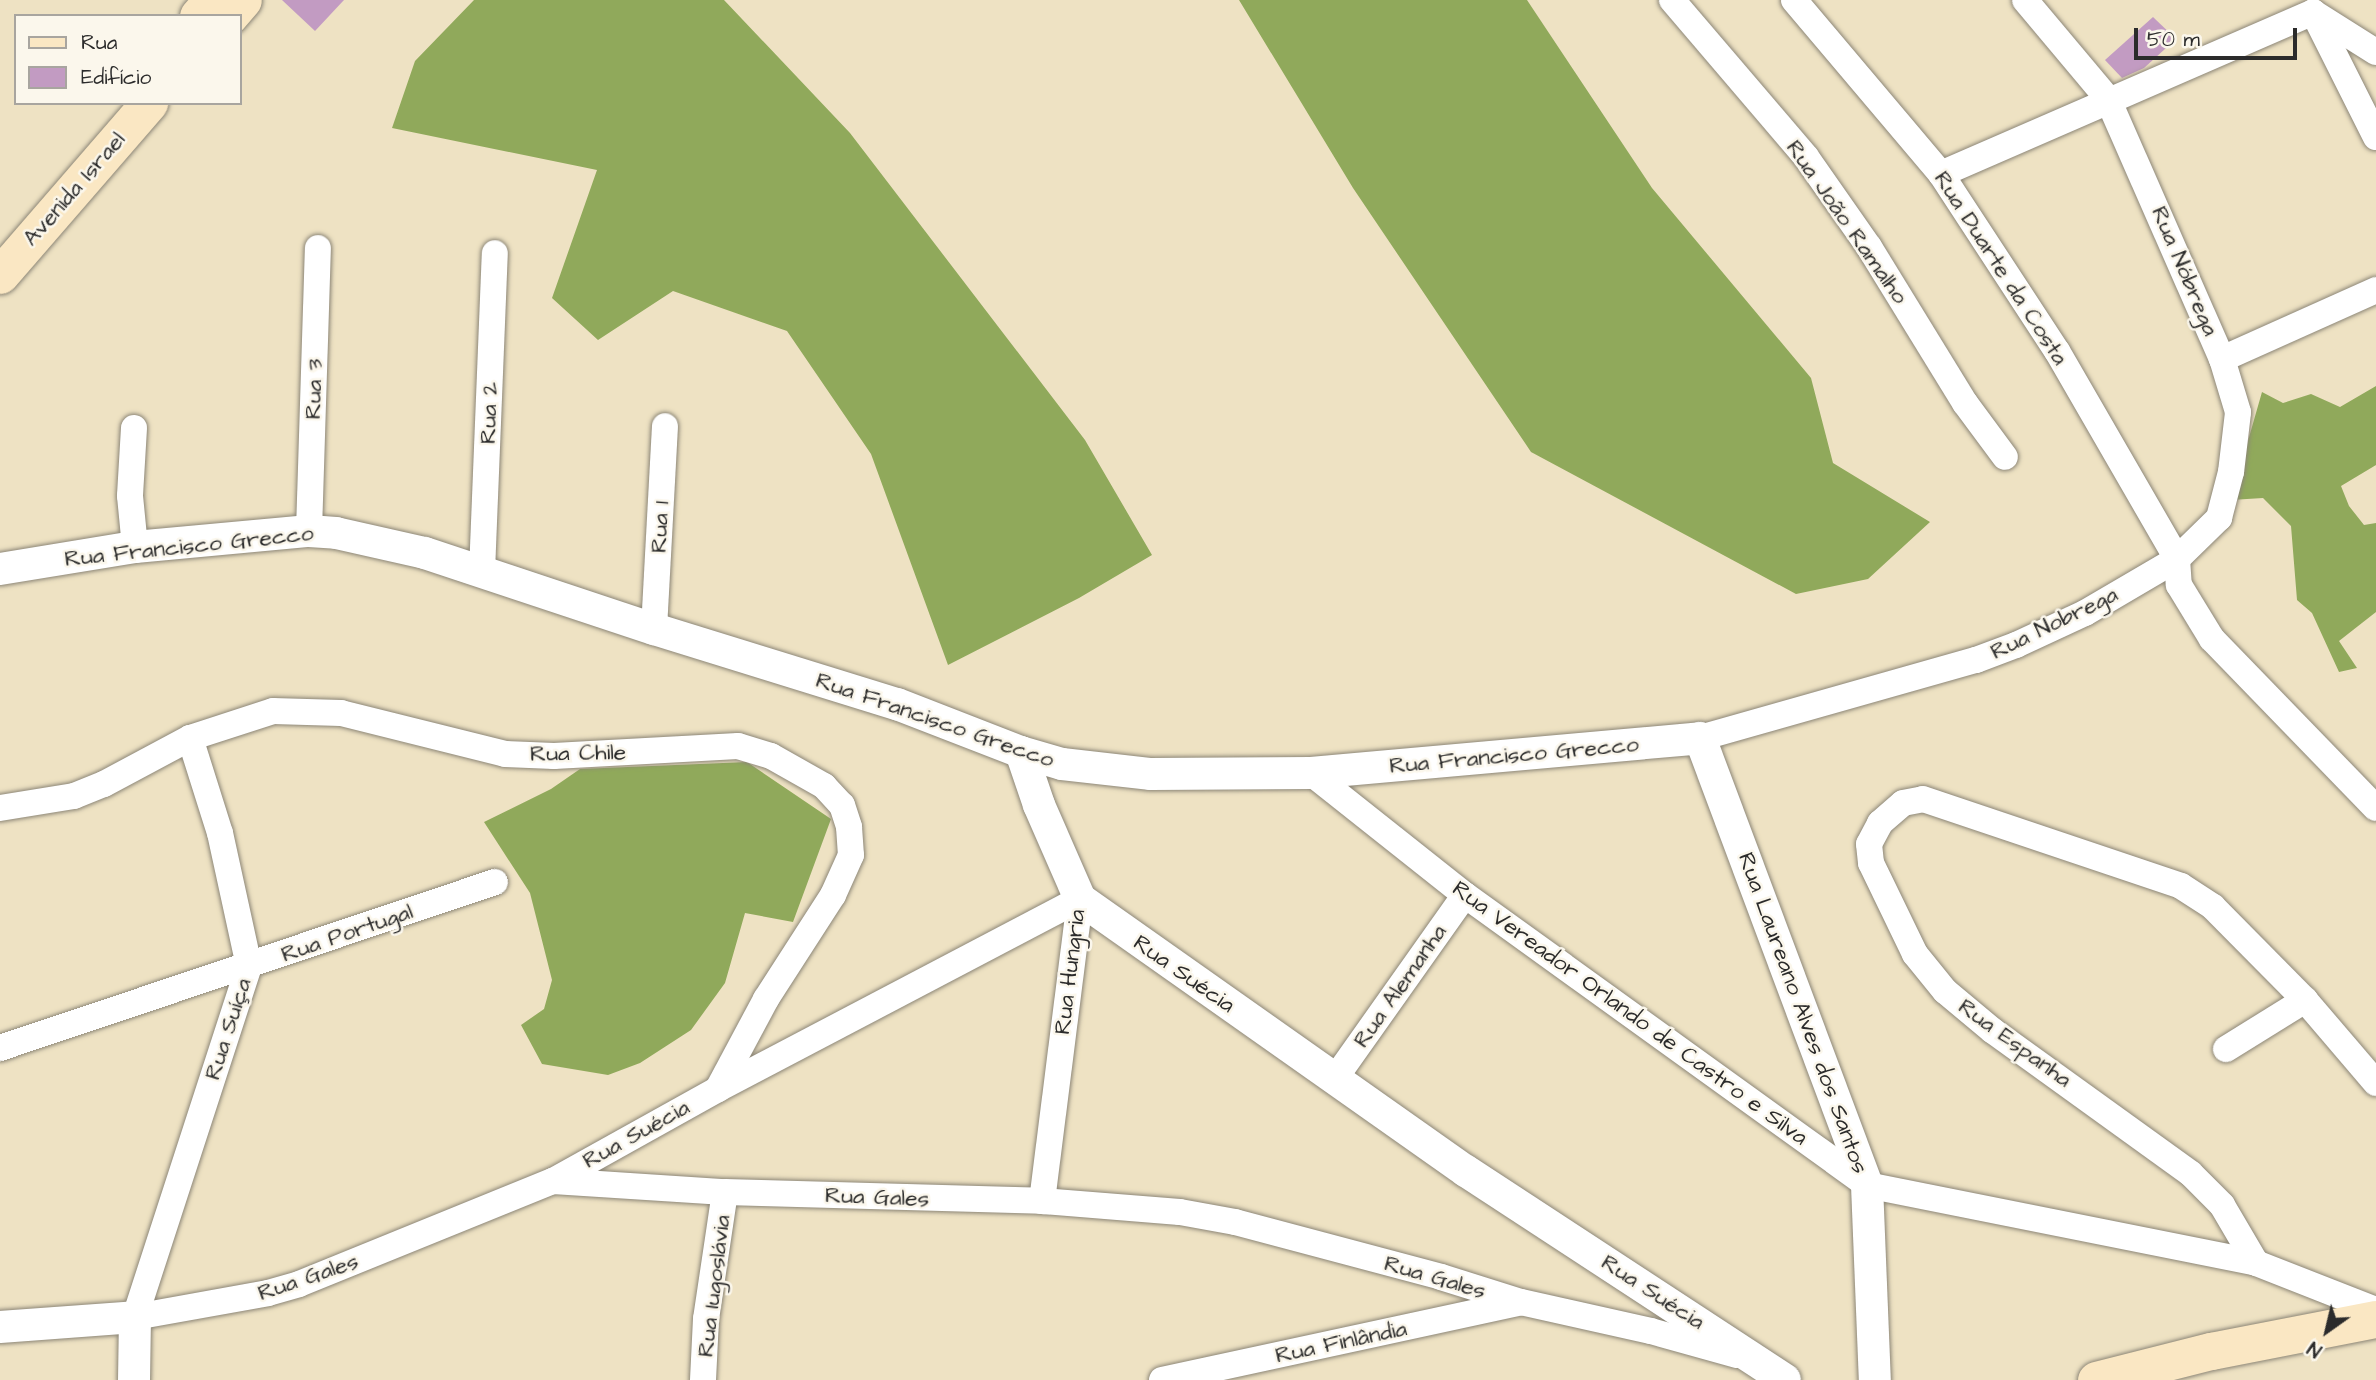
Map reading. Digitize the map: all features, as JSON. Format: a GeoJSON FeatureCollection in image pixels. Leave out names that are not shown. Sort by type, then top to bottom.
{"type":"FeatureCollection","features":[{"type":"Feature","properties":{"kind":"main road"},"geometry":{"type":"LineString","coordinates":[[200,14],[212,0]]}},
{"type":"Feature","properties":{"kind":"main road"},"geometry":{"type":"LineString","coordinates":[[231,14],[243,0]]}},
{"type":"Feature","properties":{"kind":"main road","name":"Avenida Israel"},"geometry":{"type":"LineString","coordinates":[[0,237],[118,105]]}},
{"type":"Feature","properties":{"kind":"main road","name":"Avenida Israel"},"geometry":{"type":"LineString","coordinates":[[0,275],[147,105]]}},
{"type":"Feature","properties":{"kind":"main road"},"geometry":{"type":"LineString","coordinates":[[2096,1380],[2211,1351],[2376,1319]]}},
{"type":"Feature","properties":{"kind":"street","name":"Rua João Ramalho"},"geometry":{"type":"LineString","coordinates":[[1672,0],[1806,157],[1869,247],[1965,403],[2005,457]]}},
{"type":"Feature","properties":{"kind":"street","name":"Rua Duarte da Costa"},"geometry":{"type":"LineString","coordinates":[[1794,0],[1941,174],[2057,351],[2176,559],[2179,584],[2212,639],[2376,807]]}},
{"type":"Feature","properties":{"kind":"street","name":"Rua Nóbrega"},"geometry":{"type":"LineString","coordinates":[[2025,0],[2108,99],[2222,359],[2238,412],[2231,472],[2219,518],[2176,559]]}},
{"type":"Feature","properties":{"kind":"street"},"geometry":{"type":"LineString","coordinates":[[1941,174],[2307,6]]}},
{"type":"Feature","properties":{"kind":"street"},"geometry":{"type":"LineString","coordinates":[[2307,6],[2376,52]]}},
{"type":"Feature","properties":{"kind":"street"},"geometry":{"type":"LineString","coordinates":[[2307,6],[2376,137]]}},
{"type":"Feature","properties":{"kind":"street","name":"Rua 3"},"geometry":{"type":"LineString","coordinates":[[309,531],[318,248]]}},
{"type":"Feature","properties":{"kind":"street","name":"Rua 2"},"geometry":{"type":"LineString","coordinates":[[482,572],[495,253]]}},
{"type":"Feature","properties":{"kind":"street"},"geometry":{"type":"LineString","coordinates":[[2222,359],[2376,290]]}},
{"type":"Feature","properties":{"kind":"street","name":"Rua 1"},"geometry":{"type":"LineString","coordinates":[[654,629],[665,426]]}},
{"type":"Feature","properties":{"kind":"street"},"geometry":{"type":"LineString","coordinates":[[134,428],[130,496],[135,547]]}},
{"type":"Feature","properties":{"kind":"street","name":"Rua Francisco Grecco"},"geometry":{"type":"LineString","coordinates":[[0,569],[135,547],[309,531],[373,540],[898,704],[1021,752],[1062,764],[1152,774],[1311,773],[1700,738],[1926,674]]}},
{"type":"Feature","properties":{"kind":"street","name":"Rua Nobrega"},"geometry":{"type":"LineString","coordinates":[[1926,674],[2016,645],[2085,613],[2176,559]]}},
{"type":"Feature","properties":{"kind":"street","name":"Rua Chile"},"geometry":{"type":"LineString","coordinates":[[0,808],[74,796],[104,784],[190,738],[273,712],[341,713],[505,754],[555,756],[738,746],[771,756],[824,786],[842,805],[849,827],[851,855],[833,895],[766,999],[718,1089]]}},
{"type":"Feature","properties":{"kind":"street","name":"Rua Suíça"},"geometry":{"type":"LineString","coordinates":[[135,1317],[249,966],[220,833],[190,738]]}},
{"type":"Feature","properties":{"kind":"street","name":"Rua Laureano Alves dos Santos"},"geometry":{"type":"LineString","coordinates":[[1700,738],[1867,1185],[1875,1380]]}},
{"type":"Feature","properties":{"kind":"street","name":"Rua Hungria"},"geometry":{"type":"LineString","coordinates":[[1021,752],[1039,805],[1080,899],[1042,1201]]}},
{"type":"Feature","properties":{"kind":"street","name":"Rua Vereador Orlando de Castro e Silva"},"geometry":{"type":"LineString","coordinates":[[1311,773],[1465,895],[1867,1185],[2256,1263],[2376,1310]]}},
{"type":"Feature","properties":{"kind":"street","name":"Rua Espanha"},"geometry":{"type":"LineString","coordinates":[[2256,1263],[2238,1227],[2222,1205],[2190,1173],[1993,1031],[1945,991],[1914,954],[1871,863],[1869,844],[1880,823],[1903,803],[1923,799],[2181,886],[2213,907],[2305,1000]]}},
{"type":"Feature","properties":{"kind":"street","name":"Rua Portugal"},"geometry":{"type":"LineString","coordinates":[[0,1048],[495,882]]}},
{"type":"Feature","properties":{"kind":"street","name":"Rua Alemanha"},"geometry":{"type":"LineString","coordinates":[[1336,1077],[1465,895]]}},
{"type":"Feature","properties":{"kind":"street","name":"Rua Suécia"},"geometry":{"type":"LineString","coordinates":[[552,1181],[718,1089],[1080,899],[1145,948],[1336,1077],[1466,1171],[1785,1380]]}},
{"type":"Feature","properties":{"kind":"street"},"geometry":{"type":"LineString","coordinates":[[2226,1049],[2305,1000],[2376,1083]]}},
{"type":"Feature","properties":{"kind":"street","name":"Rua Gales"},"geometry":{"type":"LineString","coordinates":[[0,1327],[135,1317],[268,1293],[299,1284],[552,1181],[725,1192],[1042,1201],[1180,1212],[1235,1222],[1452,1280],[1521,1303],[1651,1331],[1759,1361]]}},
{"type":"Feature","properties":{"kind":"street","name":"Rua Iugoslávia"},"geometry":{"type":"LineString","coordinates":[[703,1380],[706,1319],[725,1192]]}},
{"type":"Feature","properties":{"kind":"street","name":"Rua Finlândia"},"geometry":{"type":"LineString","coordinates":[[1162,1380],[1521,1303]]}},
{"type":"Feature","properties":{"kind":"street"},"geometry":{"type":"LineString","coordinates":[[134,1380],[135,1317]]}},
{"type":"Feature","properties":{"kind":"green space"},"geometry":{"type":"Polygon","coordinates":[[[474,0],[724,0],[850,133],[1085,440],[1152,555],[1079,598],[948,665],[871,454],[787,331],[673,291],[598,340],[552,298],[597,170],[392,128],[415,61],[474,0]]]}},
{"type":"Feature","properties":{"kind":"green space"},"geometry":{"type":"Polygon","coordinates":[[[1239,0],[1527,0],[1652,188],[1811,378],[1833,463],[1930,522],[1868,579],[1796,594],[1531,452],[1353,188],[1239,0]]]}},
{"type":"Feature","properties":{"kind":"green space"},"geometry":{"type":"Polygon","coordinates":[[[2376,386],[2376,465],[2341,486],[2349,506],[2364,525],[2376,523],[2376,612],[2339,641],[2357,668],[2339,672],[2312,613],[2297,600],[2291,526],[2263,498],[2231,500],[2262,392],[2283,403],[2311,394],[2340,407],[2376,386]]]}},
{"type":"Feature","properties":{"kind":"green space"},"geometry":{"type":"Polygon","coordinates":[[[747,762],[831,819],[793,922],[745,913],[725,983],[691,1030],[640,1063],[608,1075],[542,1064],[521,1025],[544,1009],[552,980],[530,893],[484,822],[551,789],[580,769],[747,762]]]}},
{"type":"Feature","properties":{"kind":"building"},"geometry":{"type":"Polygon","coordinates":[[[282,0],[344,0],[315,31],[282,0]]]}},
{"type":"Feature","properties":{"kind":"building"},"geometry":{"type":"Polygon","coordinates":[[[2153,17],[2176,39],[2144,68],[2122,78],[2105,60],[2153,17]]]}}]}
